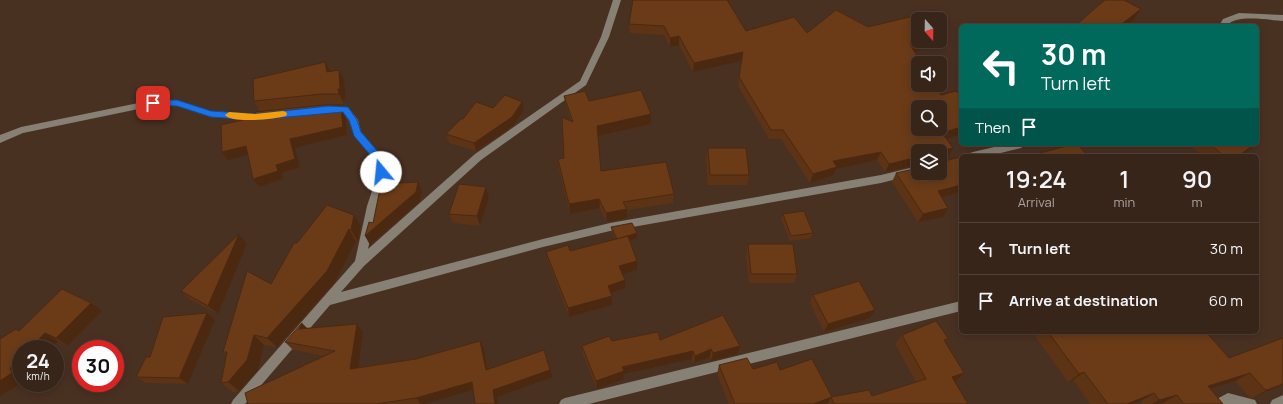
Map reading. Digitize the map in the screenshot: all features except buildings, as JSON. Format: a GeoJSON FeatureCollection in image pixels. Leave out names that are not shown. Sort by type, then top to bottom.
{"type":"FeatureCollection","features":[{"type":"Feature","properties":{"kind":"street"},"geometry":{"type":"LineString","coordinates":[[237,404],[360,263],[478,157],[583,83],[605,37],[617,0]]}},
{"type":"Feature","properties":{"kind":"street"},"geometry":{"type":"LineString","coordinates":[[1224,24],[1226,21],[1239,16],[1283,18]]}},
{"type":"Feature","properties":{"kind":"street"},"geometry":{"type":"LineString","coordinates":[[0,139],[21,130],[153,103],[177,103],[211,114],[255,117],[277,115]]}},
{"type":"Feature","properties":{"kind":"street"},"geometry":{"type":"LineString","coordinates":[[321,110],[345,109],[353,120],[357,133],[382,162],[380,182],[372,206],[360,263]]}},
{"type":"Feature","properties":{"kind":"street"},"geometry":{"type":"LineString","coordinates":[[981,154],[1013,146]]}},
{"type":"Feature","properties":{"kind":"street"},"geometry":{"type":"LineString","coordinates":[[327,301],[543,243],[610,227],[881,179],[911,172]]}},
{"type":"Feature","properties":{"kind":"street"},"geometry":{"type":"LineString","coordinates":[[565,404],[959,306]]}},
{"type":"Feature","properties":{"kind":"street"},"geometry":{"type":"LineString","coordinates":[[1219,404],[1228,399],[1251,404]]}},
{"type":"Feature","properties":{"kind":"street"},"geometry":{"type":"LineString","coordinates":[[1276,404],[1283,401]]}},
{"type":"Feature","properties":{"kind":"slow traffic"},"geometry":{"type":"LineString","coordinates":[[229,115],[255,117],[283,114]]}},
{"type":"Feature","properties":{"kind":"route"},"geometry":{"type":"LineString","coordinates":[[153,103],[177,103],[211,114],[255,117],[328,109],[345,109],[353,120],[357,133],[364,143],[382,162],[381,172]]}}]}
